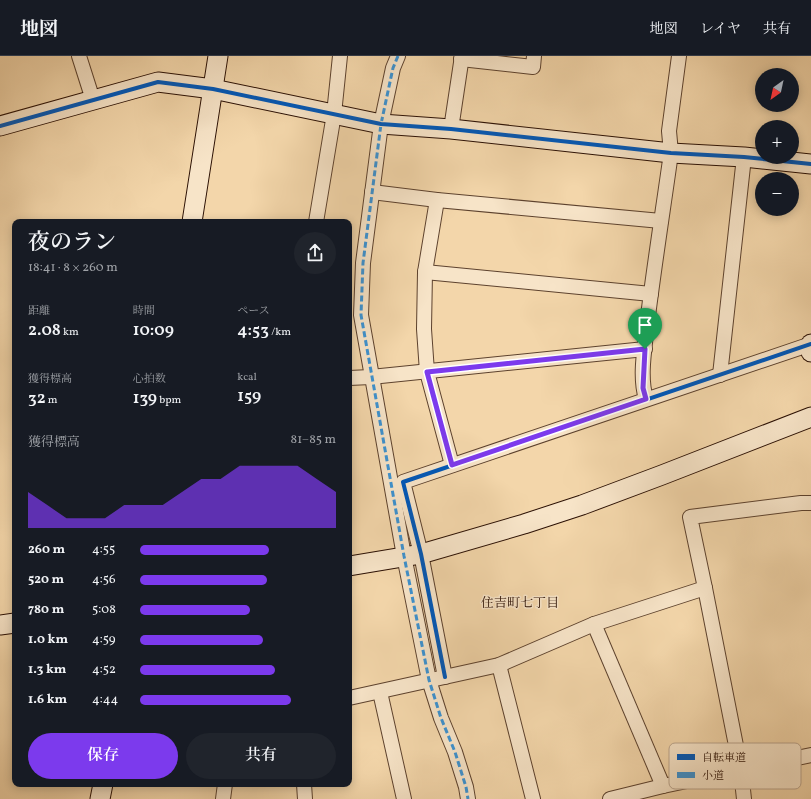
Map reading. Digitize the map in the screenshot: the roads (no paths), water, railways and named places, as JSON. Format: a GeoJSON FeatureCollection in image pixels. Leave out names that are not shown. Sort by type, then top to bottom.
{"type":"FeatureCollection","features":[{"type":"Feature","properties":{"kind":"street"},"geometry":{"type":"LineString","coordinates":[[79,56],[93,100]]}},
{"type":"Feature","properties":{"kind":"street"},"geometry":{"type":"LineString","coordinates":[[192,219],[218,56]]}},
{"type":"Feature","properties":{"kind":"street"},"geometry":{"type":"LineString","coordinates":[[316,219],[334,114],[340,56]]}},
{"type":"Feature","properties":{"kind":"street"},"geometry":{"type":"LineString","coordinates":[[398,56],[393,68],[381,124],[363,263],[361,315],[371,377],[412,555],[445,677]]}},
{"type":"Feature","properties":{"kind":"street"},"geometry":{"type":"LineString","coordinates":[[451,129],[462,57],[533,68],[534,56]]}},
{"type":"Feature","properties":{"kind":"street"},"geometry":{"type":"LineString","coordinates":[[646,399],[643,388],[645,349],[651,294],[671,153],[670,131],[679,56]]}},
{"type":"Feature","properties":{"kind":"street"},"geometry":{"type":"LineString","coordinates":[[0,126],[158,82],[213,89],[381,124],[451,129],[671,153],[744,157],[811,164]]}},
{"type":"Feature","properties":{"kind":"street"},"geometry":{"type":"LineString","coordinates":[[720,375],[744,157]]}},
{"type":"Feature","properties":{"kind":"street"},"geometry":{"type":"LineString","coordinates":[[372,192],[437,200],[661,221]]}},
{"type":"Feature","properties":{"kind":"street"},"geometry":{"type":"LineString","coordinates":[[437,200],[425,272],[424,329],[427,372],[452,465]]}},
{"type":"Feature","properties":{"kind":"street"},"geometry":{"type":"LineString","coordinates":[[425,272],[651,294]]}},
{"type":"Feature","properties":{"kind":"street"},"geometry":{"type":"LineString","coordinates":[[468,799],[466,787],[455,752],[441,718],[430,680],[403,482],[811,344],[811,352]]}},
{"type":"Feature","properties":{"kind":"street"},"geometry":{"type":"LineString","coordinates":[[352,378],[427,372],[645,349]]}},
{"type":"Feature","properties":{"kind":"street"},"geometry":{"type":"LineString","coordinates":[[352,565],[412,555],[524,524],[582,505],[811,417]]}},
{"type":"Feature","properties":{"kind":"street"},"geometry":{"type":"LineString","coordinates":[[736,743],[706,588],[690,517],[801,502],[811,503]]}},
{"type":"Feature","properties":{"kind":"street"},"geometry":{"type":"LineString","coordinates":[[352,697],[499,665],[594,624],[706,588]]}},
{"type":"Feature","properties":{"kind":"street"},"geometry":{"type":"LineString","coordinates":[[0,625],[12,623]]}},
{"type":"Feature","properties":{"kind":"street"},"geometry":{"type":"LineString","coordinates":[[594,624],[663,786]]}},
{"type":"Feature","properties":{"kind":"street"},"geometry":{"type":"LineString","coordinates":[[499,665],[533,799]]}},
{"type":"Feature","properties":{"kind":"street"},"geometry":{"type":"LineString","coordinates":[[380,692],[404,799]]}},
{"type":"Feature","properties":{"kind":"street"},"geometry":{"type":"LineString","coordinates":[[801,757],[811,755]]}},
{"type":"Feature","properties":{"kind":"street"},"geometry":{"type":"LineString","coordinates":[[610,799],[669,785]]}},
{"type":"Feature","properties":{"kind":"street"},"geometry":{"type":"LineString","coordinates":[[100,799],[102,787]]}},
{"type":"Feature","properties":{"kind":"street"},"geometry":{"type":"LineString","coordinates":[[223,799],[225,787]]}},
{"type":"Feature","properties":{"kind":"street"},"geometry":{"type":"LineString","coordinates":[[304,787],[305,799]]}},
{"type":"Feature","properties":{"kind":"street"},"geometry":{"type":"LineString","coordinates":[[743,789],[744,799]]}},
{"type":"Feature","properties":{"kind":"district","name":"住吉町七丁目"},"geometry":{"type":"Point","coordinates":[520,604]}}]}
